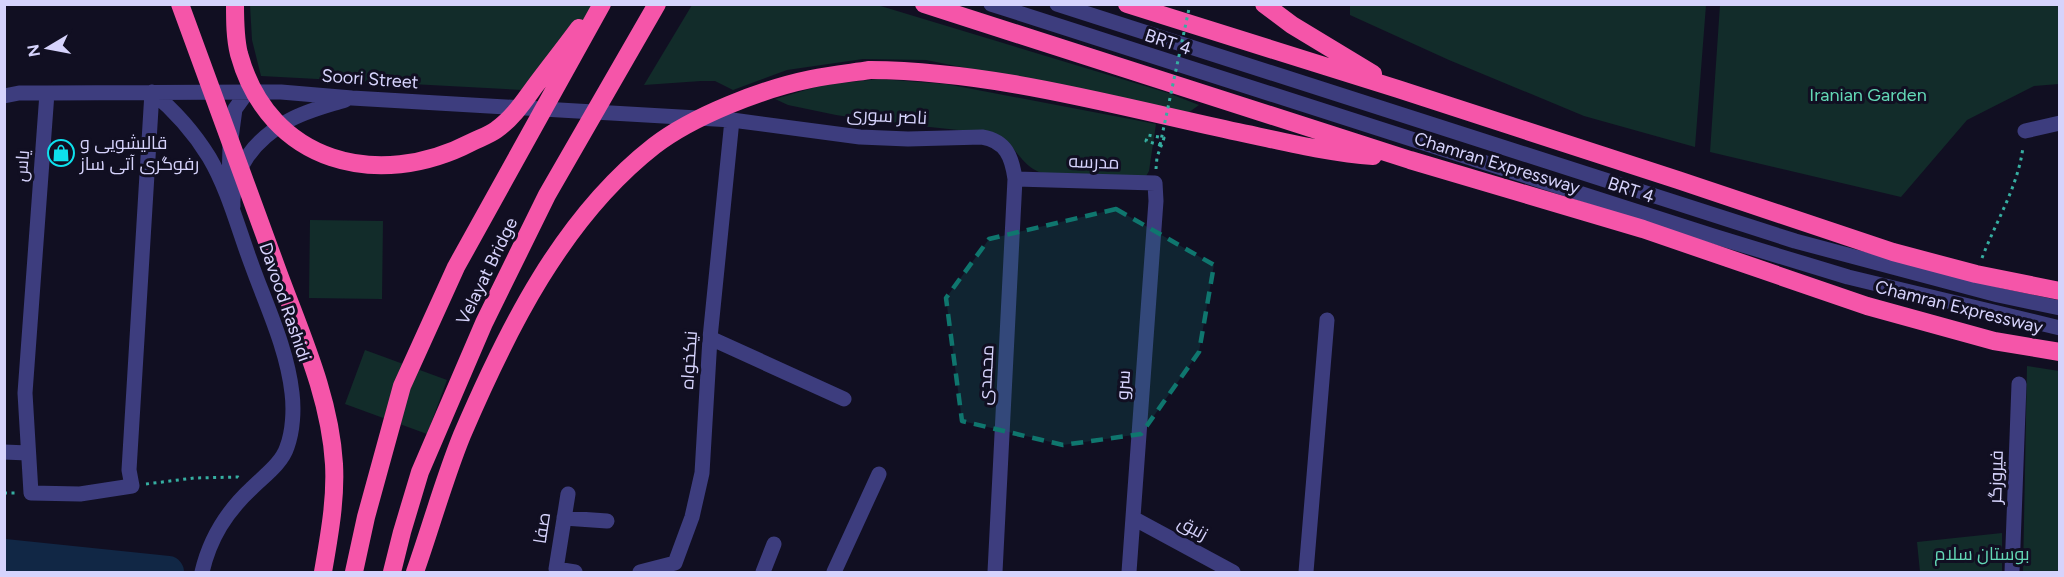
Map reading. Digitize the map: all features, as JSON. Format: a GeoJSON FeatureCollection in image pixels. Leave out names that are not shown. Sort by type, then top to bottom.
{"type":"FeatureCollection","features":[{"type":"Feature","properties":{"kind":"highway"},"geometry":{"type":"LineString","coordinates":[[180,4],[311,361],[323,402],[334,464],[334,492],[323,573]]}},
{"type":"Feature","properties":{"kind":"highway"},"geometry":{"type":"LineString","coordinates":[[235,4],[238,52],[247,76],[256,96],[282,128],[320,153],[345,162],[371,166],[395,166],[454,152],[496,130],[513,115],[596,4]]}},
{"type":"Feature","properties":{"kind":"highway","name":"Velayat Bridge"},"geometry":{"type":"LineString","coordinates":[[354,573],[366,517],[402,386],[456,267],[602,4]]}},
{"type":"Feature","properties":{"kind":"highway","name":"Velayat Bridge"},"geometry":{"type":"LineString","coordinates":[[392,573],[420,472],[484,323],[547,195],[657,4]]}},
{"type":"Feature","properties":{"kind":"highway","name":"Chamran Expressway"},"geometry":{"type":"LineString","coordinates":[[924,4],[1410,160],[1643,229],[1867,306],[1994,340],[2060,352]]}},
{"type":"Feature","properties":{"kind":"highway","name":"Chamran Expressway"},"geometry":{"type":"LineString","coordinates":[[1127,4],[1398,89],[1893,252],[1976,274],[2060,291]]}},
{"type":"Feature","properties":{"kind":"highway"},"geometry":{"type":"LineString","coordinates":[[1264,4],[1292,25],[1398,89]]}},
{"type":"Feature","properties":{"kind":"highway"},"geometry":{"type":"LineString","coordinates":[[415,573],[462,436],[506,343],[549,264],[578,222],[611,183],[655,145],[697,120],[756,94],[811,79],[870,70],[910,70],[963,76],[1050,91],[1258,136],[1359,155],[1410,160]]}},
{"type":"Feature","properties":{"kind":"street","name":"BRT 4"},"geometry":{"type":"LineString","coordinates":[[991,4],[1293,103],[1713,236],[1836,273],[2060,328]]}},
{"type":"Feature","properties":{"kind":"street","name":"BRT 4"},"geometry":{"type":"LineString","coordinates":[[1057,4],[1795,241],[1998,295],[2060,308]]}},
{"type":"Feature","properties":{"kind":"street"},"geometry":{"type":"LineString","coordinates":[[1293,103],[1300,82]]}},
{"type":"Feature","properties":{"kind":"street"},"geometry":{"type":"LineString","coordinates":[[132,486],[129,470],[152,92]]}},
{"type":"Feature","properties":{"kind":"street","name":"Davood Rashidi"},"geometry":{"type":"LineString","coordinates":[[152,92],[175,111],[194,133],[210,159],[233,212],[285,357],[293,395],[287,447],[283,456],[221,522],[203,566]]}},
{"type":"Feature","properties":{"kind":"street"},"geometry":{"type":"LineString","coordinates":[[233,212],[228,176],[230,146],[235,109],[248,92]]}},
{"type":"Feature","properties":{"kind":"street"},"geometry":{"type":"LineString","coordinates":[[233,212],[232,195],[245,159],[256,146],[289,120],[295,112],[296,104],[292,97],[281,92]]}},
{"type":"Feature","properties":{"kind":"street","name":"Soori Street"},"geometry":{"type":"LineString","coordinates":[[4,96],[19,93],[281,92],[732,120]]}},
{"type":"Feature","properties":{"kind":"street","name":"یاس"},"geometry":{"type":"LineString","coordinates":[[47,93],[25,393],[31,493],[80,494],[132,486]]}},
{"type":"Feature","properties":{"kind":"street"},"geometry":{"type":"LineString","coordinates":[[289,120],[352,98]]}},
{"type":"Feature","properties":{"kind":"street","name":"ناصر سوری"},"geometry":{"type":"LineString","coordinates":[[732,120],[860,137],[908,140],[982,137],[993,139],[1008,152],[1013,163],[1015,179]]}},
{"type":"Feature","properties":{"kind":"street","name":"نیکخواه"},"geometry":{"type":"LineString","coordinates":[[640,573],[675,563],[692,517],[702,473],[710,338],[732,120]]}},
{"type":"Feature","properties":{"kind":"street"},"geometry":{"type":"LineString","coordinates":[[2025,131],[2060,123]]}},
{"type":"Feature","properties":{"kind":"street","name":"مدرسه"},"geometry":{"type":"LineString","coordinates":[[1015,179],[1155,183]]}},
{"type":"Feature","properties":{"kind":"street","name":"محمدی"},"geometry":{"type":"LineString","coordinates":[[995,573],[1015,179]]}},
{"type":"Feature","properties":{"kind":"street","name":"سرو"},"geometry":{"type":"LineString","coordinates":[[1129,573],[1156,201],[1155,183]]}},
{"type":"Feature","properties":{"kind":"street"},"geometry":{"type":"LineString","coordinates":[[1306,573],[1327,320]]}},
{"type":"Feature","properties":{"kind":"street"},"geometry":{"type":"LineString","coordinates":[[710,338],[844,399]]}},
{"type":"Feature","properties":{"kind":"street","name":"فیروزگر"},"geometry":{"type":"LineString","coordinates":[[2012,573],[2019,384]]}},
{"type":"Feature","properties":{"kind":"street"},"geometry":{"type":"LineString","coordinates":[[4,452],[28,453]]}},
{"type":"Feature","properties":{"kind":"street"},"geometry":{"type":"LineString","coordinates":[[834,573],[879,474]]}},
{"type":"Feature","properties":{"kind":"street","name":"صفا"},"geometry":{"type":"LineString","coordinates":[[568,494],[556,569],[574,573]]}},
{"type":"Feature","properties":{"kind":"street"},"geometry":{"type":"LineString","coordinates":[[564,518],[607,521]]}},
{"type":"Feature","properties":{"kind":"street","name":"زنبق"},"geometry":{"type":"LineString","coordinates":[[1133,518],[1233,573]]}},
{"type":"Feature","properties":{"kind":"street"},"geometry":{"type":"LineString","coordinates":[[763,573],[774,544]]}},
{"type":"Feature","properties":{"kind":"path"},"geometry":{"type":"LineString","coordinates":[[1155,183],[1157,157],[1164,138],[1148,135],[1146,141],[1160,145],[1190,4]]}},
{"type":"Feature","properties":{"kind":"path"},"geometry":{"type":"LineString","coordinates":[[1976,274],[1992,231],[2012,191],[2021,162],[2025,131]]}},
{"type":"Feature","properties":{"kind":"path"},"geometry":{"type":"LineString","coordinates":[[132,486],[194,478],[238,477],[251,489]]}},
{"type":"Feature","properties":{"kind":"highlighted area"},"geometry":{"type":"Polygon","coordinates":[[[1116,209],[1214,265],[1199,352],[1141,434],[1063,445],[962,421],[946,298],[989,239],[1116,209]]]}},
{"type":"Feature","properties":{"kind":"green space"},"geometry":{"type":"Polygon","coordinates":[[[874,4],[1168,93],[1199,105],[1188,113],[926,60],[863,59],[787,70],[733,90],[715,81],[644,85],[692,5],[874,4]]]}},
{"type":"Feature","properties":{"kind":"green space"},"geometry":{"type":"Polygon","coordinates":[[[250,5],[594,5],[541,91],[261,76],[252,40],[250,5]]]}},
{"type":"Feature","properties":{"kind":"green space"},"geometry":{"type":"Polygon","coordinates":[[[1350,5],[1706,5],[1695,147],[1584,116],[1449,60],[1350,15],[1350,5]]]}},
{"type":"Feature","properties":{"kind":"green space","name":"Iranian Garden"},"geometry":{"type":"Polygon","coordinates":[[[1720,5],[2059,5],[2059,84],[2034,86],[1967,120],[1901,197],[1710,152],[1720,5]]]}},
{"type":"Feature","properties":{"kind":"green space"},"geometry":{"type":"Polygon","coordinates":[[[879,79],[946,84],[1156,124],[1149,171],[1145,178],[1044,173],[1026,163],[1007,142],[996,134],[836,115],[788,105],[775,99],[823,85],[879,79]]]}},
{"type":"Feature","properties":{"kind":"green space"},"geometry":{"type":"Polygon","coordinates":[[[310,220],[383,221],[382,299],[309,298],[310,220]]]}},
{"type":"Feature","properties":{"kind":"green space"},"geometry":{"type":"Polygon","coordinates":[[[365,350],[447,380],[427,434],[345,404],[365,350]]]}},
{"type":"Feature","properties":{"kind":"green space"},"geometry":{"type":"Polygon","coordinates":[[[2027,366],[2059,371],[2059,572],[2023,572],[2027,366]]]}},
{"type":"Feature","properties":{"kind":"green space","name":"بوستان سلام"},"geometry":{"type":"Polygon","coordinates":[[[2002,533],[2002,572],[1920,572],[1917,542],[2002,533]]]}},
{"type":"Feature","properties":{"kind":"waterway"},"geometry":{"type":"LineString","coordinates":[[4,555],[168,572]]}},
{"type":"Feature","properties":{"kind":"place","name":"قالیشویی و رفوگری آتی ساز"},"geometry":{"type":"Point","coordinates":[61,153]}}]}
